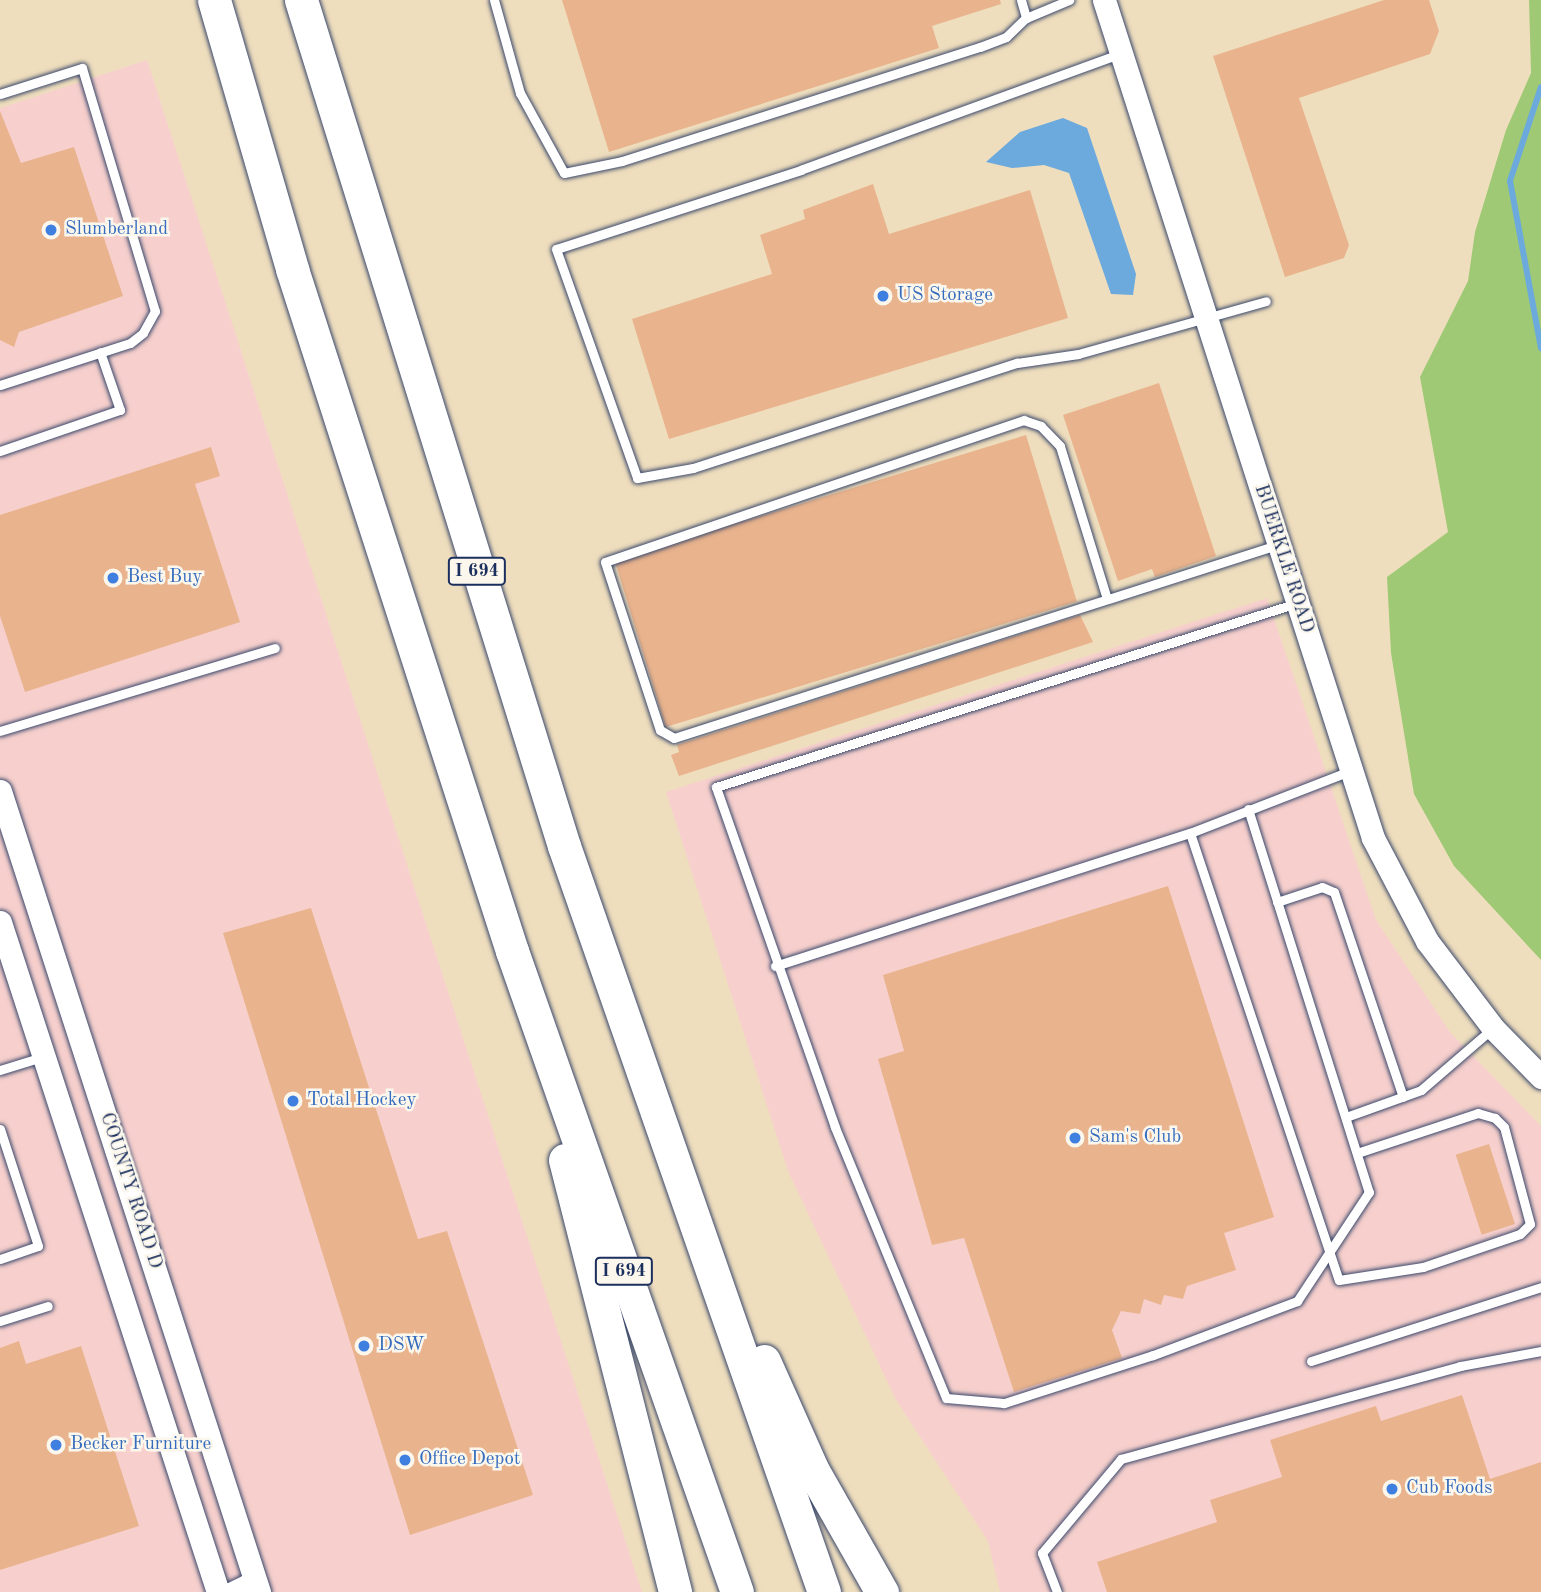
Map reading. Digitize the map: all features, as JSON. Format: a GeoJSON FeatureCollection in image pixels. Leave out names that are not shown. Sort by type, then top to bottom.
{"type":"FeatureCollection","features":[{"type":"Feature","properties":{"kind":"highway","name":"I 694"},"geometry":{"type":"LineString","coordinates":[[214,0],[292,269],[512,951],[737,1592]]}},
{"type":"Feature","properties":{"kind":"highway","name":"I 694"},"geometry":{"type":"LineString","coordinates":[[301,0],[564,846],[824,1592]]}},
{"type":"Feature","properties":{"kind":"highway"},"geometry":{"type":"LineString","coordinates":[[512,951],[674,1592]]}},
{"type":"Feature","properties":{"kind":"highway"},"geometry":{"type":"LineString","coordinates":[[665,1138],[812,1469],[882,1592]]}},
{"type":"Feature","properties":{"kind":"street","name":"BUERKLE ROAD"},"geometry":{"type":"LineString","coordinates":[[1104,0],[1373,838],[1398,891],[1427,941],[1493,1028],[1541,1077]]}},
{"type":"Feature","properties":{"kind":"street","name":"COUNTY ROAD D"},"geometry":{"type":"LineString","coordinates":[[0,791],[257,1586]]}},
{"type":"Feature","properties":{"kind":"street","name":"COUNTY ROAD D"},"geometry":{"type":"LineString","coordinates":[[0,922],[218,1592]]}},
{"type":"Feature","properties":{"kind":"street"},"geometry":{"type":"LineString","coordinates":[[230,1592],[257,1586]]}},
{"type":"Feature","properties":{"kind":"lane"},"geometry":{"type":"LineString","coordinates":[[494,0],[520,93],[564,173],[622,161],[980,47],[1006,37],[1026,18],[1069,0]]}},
{"type":"Feature","properties":{"kind":"lane"},"geometry":{"type":"LineString","coordinates":[[1020,0],[1026,18]]}},
{"type":"Feature","properties":{"kind":"lane"},"geometry":{"type":"LineString","coordinates":[[1120,53],[801,170],[556,249],[637,478],[693,468],[1017,362],[1078,354],[1266,302]]}},
{"type":"Feature","properties":{"kind":"lane"},"geometry":{"type":"LineString","coordinates":[[0,94],[82,68],[155,304],[143,333],[100,352],[0,385]]}},
{"type":"Feature","properties":{"kind":"lane"},"geometry":{"type":"LineString","coordinates":[[0,451],[120,410],[100,352]]}},
{"type":"Feature","properties":{"kind":"lane"},"geometry":{"type":"LineString","coordinates":[[1107,599],[1059,446],[1041,426],[1024,420],[605,562],[660,730],[674,738],[1279,545]]}},
{"type":"Feature","properties":{"kind":"lane"},"geometry":{"type":"LineString","coordinates":[[1248,809],[1369,1192],[1297,1301],[1004,1403],[946,1398],[835,1127],[775,966],[716,787],[1297,603]]}},
{"type":"Feature","properties":{"kind":"lane"},"geometry":{"type":"LineString","coordinates":[[0,731],[275,648]]}},
{"type":"Feature","properties":{"kind":"lane"},"geometry":{"type":"LineString","coordinates":[[775,966],[1190,832],[1351,771]]}},
{"type":"Feature","properties":{"kind":"lane"},"geometry":{"type":"LineString","coordinates":[[1190,832],[1328,1255],[1339,1280],[1423,1267],[1520,1234],[1530,1224],[1504,1127],[1495,1118],[1478,1113],[1357,1153]]}},
{"type":"Feature","properties":{"kind":"lane"},"geometry":{"type":"LineString","coordinates":[[1277,902],[1322,887],[1334,892],[1403,1097]]}},
{"type":"Feature","properties":{"kind":"lane"},"geometry":{"type":"LineString","coordinates":[[1346,1117],[1422,1090],[1493,1028]]}},
{"type":"Feature","properties":{"kind":"lane"},"geometry":{"type":"LineString","coordinates":[[0,1070],[44,1056]]}},
{"type":"Feature","properties":{"kind":"lane"},"geometry":{"type":"LineString","coordinates":[[0,1129],[38,1246],[0,1259]]}},
{"type":"Feature","properties":{"kind":"lane"},"geometry":{"type":"LineString","coordinates":[[1311,1361],[1541,1287]]}},
{"type":"Feature","properties":{"kind":"lane"},"geometry":{"type":"LineString","coordinates":[[0,1321],[48,1306]]}},
{"type":"Feature","properties":{"kind":"lane"},"geometry":{"type":"LineString","coordinates":[[1056,1592],[1042,1553],[1121,1459],[1460,1366],[1541,1351]]}},
{"type":"Feature","properties":{"kind":"shaded area"},"geometry":{"type":"Polygon","coordinates":[[[147,60],[642,1592],[0,1592],[0,108],[147,60]]]}},
{"type":"Feature","properties":{"kind":"shaded area"},"geometry":{"type":"Polygon","coordinates":[[[1267,598],[1376,920],[1450,1032],[1541,1126],[1541,1592],[1000,1592],[988,1541],[896,1400],[788,1171],[666,792],[1267,598]]]}},
{"type":"Feature","properties":{"kind":"green space"},"geometry":{"type":"Polygon","coordinates":[[[1529,0],[1541,0],[1541,960],[1454,866],[1414,794],[1391,653],[1387,577],[1448,532],[1420,377],[1468,281],[1475,232],[1506,130],[1531,73],[1529,0]]]}},
{"type":"Feature","properties":{"kind":"water"},"geometry":{"type":"Polygon","coordinates":[[[1063,118],[1087,128],[1136,274],[1133,295],[1111,294],[1069,173],[1044,165],[1012,168],[986,162],[1020,132],[1063,118]]]}},
{"type":"Feature","properties":{"kind":"building"},"geometry":{"type":"Polygon","coordinates":[[[562,0],[1000,0],[1001,4],[932,26],[939,48],[609,152],[562,0]]]}},
{"type":"Feature","properties":{"kind":"building"},"geometry":{"type":"Polygon","coordinates":[[[1384,0],[1429,0],[1439,31],[1430,54],[1299,98],[1349,245],[1344,258],[1285,277],[1213,56],[1384,0]]]}},
{"type":"Feature","properties":{"kind":"building","name":"Slumberland"},"geometry":{"type":"Polygon","coordinates":[[[0,111],[21,163],[74,147],[123,296],[19,332],[14,347],[0,340],[0,111]]]}},
{"type":"Feature","properties":{"kind":"building","name":"US Storage"},"geometry":{"type":"Polygon","coordinates":[[[873,184],[889,234],[1030,190],[1068,318],[669,439],[632,319],[772,274],[760,235],[805,219],[803,210],[873,184]]]}},
{"type":"Feature","properties":{"kind":"building"},"geometry":{"type":"Polygon","coordinates":[[[1159,383],[1216,556],[1155,577],[1152,569],[1118,581],[1063,415],[1159,383]]]}},
{"type":"Feature","properties":{"kind":"building"},"geometry":{"type":"Polygon","coordinates":[[[1026,435],[1077,601],[666,727],[615,561],[1026,435]]]}},
{"type":"Feature","properties":{"kind":"building","name":"Best Buy"},"geometry":{"type":"Polygon","coordinates":[[[211,447],[220,476],[195,484],[240,622],[25,692],[0,616],[0,515],[211,447]]]}},
{"type":"Feature","properties":{"kind":"building"},"geometry":{"type":"Polygon","coordinates":[[[1080,615],[1093,642],[679,776],[671,755],[679,752],[677,745],[1080,615]]]}},
{"type":"Feature","properties":{"kind":"building","name":"Sam's Club"},"geometry":{"type":"Polygon","coordinates":[[[1168,886],[1274,1217],[1224,1233],[1236,1270],[1187,1286],[1183,1299],[1164,1295],[1161,1305],[1144,1299],[1140,1314],[1121,1311],[1112,1330],[1122,1358],[1014,1392],[964,1238],[932,1245],[878,1059],[904,1051],[883,975],[1168,886]]]}},
{"type":"Feature","properties":{"kind":"building"},"geometry":{"type":"Polygon","coordinates":[[[311,908],[418,1239],[447,1231],[533,1495],[410,1535],[223,933],[311,908]]]}},
{"type":"Feature","properties":{"kind":"building"},"geometry":{"type":"Polygon","coordinates":[[[1489,1144],[1515,1224],[1482,1235],[1456,1155],[1489,1144]]]}},
{"type":"Feature","properties":{"kind":"building","name":"Becker Furniture"},"geometry":{"type":"Polygon","coordinates":[[[19,1341],[26,1364],[81,1346],[139,1526],[0,1570],[0,1348],[19,1341]]]}},
{"type":"Feature","properties":{"kind":"building","name":"Cub Foods"},"geometry":{"type":"Polygon","coordinates":[[[1462,1395],[1490,1479],[1541,1462],[1541,1592],[1107,1592],[1097,1562],[1217,1522],[1210,1500],[1282,1477],[1270,1440],[1376,1406],[1381,1421],[1462,1395]]]}},
{"type":"Feature","properties":{"kind":"waterway"},"geometry":{"type":"LineString","coordinates":[[1541,87],[1510,181],[1541,348]]}},
{"type":"Feature","properties":{"kind":"place","name":"Slumberland"},"geometry":{"type":"Point","coordinates":[51,230]}},
{"type":"Feature","properties":{"kind":"place","name":"US Storage"},"geometry":{"type":"Point","coordinates":[883,296]}},
{"type":"Feature","properties":{"kind":"place","name":"Best Buy"},"geometry":{"type":"Point","coordinates":[113,578]}},
{"type":"Feature","properties":{"kind":"place","name":"Total Hockey"},"geometry":{"type":"Point","coordinates":[293,1101]}},
{"type":"Feature","properties":{"kind":"place","name":"Sam's Club"},"geometry":{"type":"Point","coordinates":[1075,1138]}},
{"type":"Feature","properties":{"kind":"place","name":"DSW"},"geometry":{"type":"Point","coordinates":[364,1346]}},
{"type":"Feature","properties":{"kind":"place","name":"Becker Furniture"},"geometry":{"type":"Point","coordinates":[56,1445]}},
{"type":"Feature","properties":{"kind":"place","name":"Office Depot"},"geometry":{"type":"Point","coordinates":[405,1460]}},
{"type":"Feature","properties":{"kind":"place","name":"Cub Foods"},"geometry":{"type":"Point","coordinates":[1392,1489]}}]}
